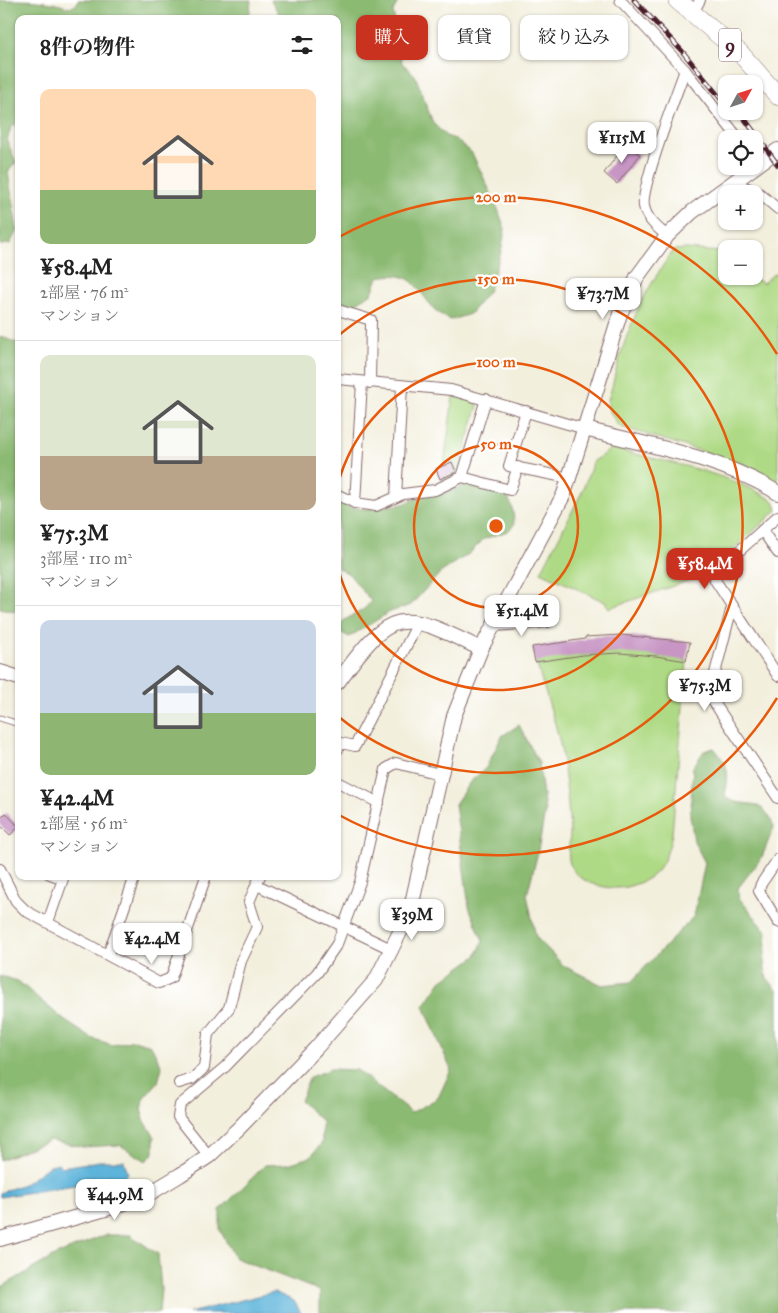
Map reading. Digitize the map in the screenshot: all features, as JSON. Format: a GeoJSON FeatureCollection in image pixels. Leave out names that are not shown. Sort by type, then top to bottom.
{"type":"FeatureCollection","features":[{"type":"Feature","properties":{"kind":"highway","name":"9"},"geometry":{"type":"LineString","coordinates":[[677,0],[696,7],[778,96]]}},
{"type":"Feature","properties":{"kind":"street"},"geometry":{"type":"LineString","coordinates":[[620,0],[685,70],[732,130]]}},
{"type":"Feature","properties":{"kind":"street"},"geometry":{"type":"LineString","coordinates":[[667,236],[648,216],[643,201],[664,130],[685,70]]}},
{"type":"Feature","properties":{"kind":"street"},"geometry":{"type":"LineString","coordinates":[[763,158],[778,150]]}},
{"type":"Feature","properties":{"kind":"street"},"geometry":{"type":"LineString","coordinates":[[0,1239],[116,1206],[152,1192],[209,1156],[239,1128],[361,999],[376,980],[393,950],[410,912],[454,716],[481,649],[556,509],[569,478],[620,314],[637,277],[667,236],[692,212],[741,175]]}},
{"type":"Feature","properties":{"kind":"street"},"geometry":{"type":"LineString","coordinates":[[733,182],[759,193],[778,209]]}},
{"type":"Feature","properties":{"kind":"street"},"geometry":{"type":"LineString","coordinates":[[341,311],[371,320],[355,503]]}},
{"type":"Feature","properties":{"kind":"street"},"geometry":{"type":"LineString","coordinates":[[341,379],[451,390],[486,399],[585,429],[725,466],[751,477],[778,494]]}},
{"type":"Feature","properties":{"kind":"street"},"geometry":{"type":"LineString","coordinates":[[396,497],[402,386]]}},
{"type":"Feature","properties":{"kind":"street"},"geometry":{"type":"LineString","coordinates":[[462,477],[486,399]]}},
{"type":"Feature","properties":{"kind":"street"},"geometry":{"type":"LineString","coordinates":[[526,411],[509,466],[569,478]]}},
{"type":"Feature","properties":{"kind":"street"},"geometry":{"type":"LineString","coordinates":[[341,496],[355,503],[376,506],[403,494],[435,490],[462,477],[510,490],[518,468]]}},
{"type":"Feature","properties":{"kind":"street"},"geometry":{"type":"LineString","coordinates":[[778,516],[716,573],[716,584],[778,676]]}},
{"type":"Feature","properties":{"kind":"street"},"geometry":{"type":"LineString","coordinates":[[762,530],[778,553]]}},
{"type":"Feature","properties":{"kind":"street"},"geometry":{"type":"LineString","coordinates":[[732,607],[711,689],[711,698],[778,798]]}},
{"type":"Feature","properties":{"kind":"street"},"geometry":{"type":"LineString","coordinates":[[341,678],[375,635],[395,623],[419,621],[433,625],[481,649]]}},
{"type":"Feature","properties":{"kind":"street"},"geometry":{"type":"LineString","coordinates":[[341,743],[355,746],[419,621]]}},
{"type":"Feature","properties":{"kind":"street"},"geometry":{"type":"LineString","coordinates":[[494,626],[548,622]]}},
{"type":"Feature","properties":{"kind":"street"},"geometry":{"type":"LineString","coordinates":[[0,672],[15,677]]}},
{"type":"Feature","properties":{"kind":"street"},"geometry":{"type":"LineString","coordinates":[[209,1156],[178,1117],[180,1105],[224,1067],[317,973],[337,944],[360,882],[386,769],[396,762],[440,774]]}},
{"type":"Feature","properties":{"kind":"street"},"geometry":{"type":"LineString","coordinates":[[341,784],[378,803]]}},
{"type":"Feature","properties":{"kind":"street"},"geometry":{"type":"LineString","coordinates":[[778,859],[761,884],[759,891],[778,922]]}},
{"type":"Feature","properties":{"kind":"street"},"geometry":{"type":"LineString","coordinates":[[0,869],[16,901],[26,911],[159,983],[171,978],[205,880]]}},
{"type":"Feature","properties":{"kind":"street"},"geometry":{"type":"LineString","coordinates":[[48,922],[63,880]]}},
{"type":"Feature","properties":{"kind":"street"},"geometry":{"type":"LineString","coordinates":[[108,956],[134,880]]}},
{"type":"Feature","properties":{"kind":"street"},"geometry":{"type":"LineString","coordinates":[[179,1083],[192,1079],[204,1068],[208,1034],[229,1008],[233,1000],[242,961],[257,927],[249,902],[259,881],[343,926],[393,950]]}},
{"type":"Feature","properties":{"kind":"lane"},"geometry":{"type":"LineString","coordinates":[[0,718],[15,723]]}},
{"type":"Feature","properties":{"kind":"green space"},"geometry":{"type":"Polygon","coordinates":[[[0,0],[45,2],[70,8],[77,4],[78,0],[251,0],[249,15],[15,15],[15,126],[11,127],[7,141],[15,160],[15,163],[8,172],[15,217],[15,234],[10,244],[0,245],[0,0]]]}},
{"type":"Feature","properties":{"kind":"green space"},"geometry":{"type":"Polygon","coordinates":[[[271,0],[399,0],[393,11],[394,15],[356,15],[356,60],[401,60],[402,63],[415,75],[433,123],[446,136],[455,139],[472,153],[496,204],[505,229],[501,252],[489,290],[470,314],[451,320],[444,317],[436,311],[417,287],[407,278],[390,275],[378,277],[372,293],[352,306],[341,302],[341,15],[280,15],[271,0]]]}},
{"type":"Feature","properties":{"kind":"green space"},"geometry":{"type":"Polygon","coordinates":[[[686,249],[718,252],[718,285],[763,285],[775,273],[778,274],[778,484],[741,463],[618,426],[610,410],[608,400],[629,330],[653,281],[674,250],[686,249]]]}},
{"type":"Feature","properties":{"kind":"green space"},"geometry":{"type":"Polygon","coordinates":[[[0,336],[15,342],[15,611],[0,608],[0,336]]]}},
{"type":"Feature","properties":{"kind":"green space"},"geometry":{"type":"Polygon","coordinates":[[[453,396],[476,402],[478,405],[458,474],[442,481],[453,396]]]}},
{"type":"Feature","properties":{"kind":"green space"},"geometry":{"type":"Polygon","coordinates":[[[612,448],[696,469],[736,482],[774,501],[777,510],[705,575],[609,608],[605,602],[541,572],[582,492],[593,462],[612,448]]]}},
{"type":"Feature","properties":{"kind":"green space"},"geometry":{"type":"Polygon","coordinates":[[[469,484],[497,489],[508,498],[514,525],[508,531],[484,539],[470,553],[440,573],[411,605],[390,612],[349,637],[342,633],[342,622],[363,610],[371,601],[349,574],[341,570],[341,503],[348,507],[366,509],[404,504],[424,495],[444,493],[469,484]]]}},
{"type":"Feature","properties":{"kind":"green space"},"geometry":{"type":"Polygon","coordinates":[[[629,652],[687,660],[672,834],[667,853],[660,868],[648,878],[630,886],[614,888],[596,885],[587,881],[574,871],[570,864],[569,815],[561,750],[536,661],[562,656],[629,652]]]}},
{"type":"Feature","properties":{"kind":"green space"},"geometry":{"type":"Polygon","coordinates":[[[519,725],[539,763],[545,812],[537,856],[527,895],[536,937],[564,966],[602,985],[631,982],[694,916],[705,863],[694,841],[690,815],[693,767],[704,751],[714,748],[726,765],[727,781],[725,796],[738,803],[751,804],[763,809],[774,827],[762,857],[738,888],[739,898],[767,932],[764,963],[767,978],[778,991],[778,1313],[320,1313],[320,1291],[235,1258],[220,1230],[220,1210],[265,1165],[288,1164],[310,1157],[322,1143],[322,1121],[300,1101],[310,1077],[331,1069],[357,1070],[411,1113],[438,1098],[451,1070],[424,1006],[441,981],[476,956],[483,941],[469,907],[455,804],[470,782],[486,768],[502,736],[519,725]]]}},
{"type":"Feature","properties":{"kind":"green space"},"geometry":{"type":"Polygon","coordinates":[[[0,976],[18,981],[64,1020],[91,1038],[113,1045],[134,1040],[151,1045],[162,1067],[158,1082],[144,1098],[141,1109],[144,1120],[154,1136],[154,1153],[146,1161],[120,1145],[83,1147],[50,1140],[0,1160],[0,976]]]}},
{"type":"Feature","properties":{"kind":"green space"},"geometry":{"type":"Polygon","coordinates":[[[105,1235],[130,1235],[158,1254],[161,1289],[159,1313],[0,1313],[0,1288],[56,1255],[105,1235]]]}},
{"type":"Feature","properties":{"kind":"water"},"geometry":{"type":"Polygon","coordinates":[[[99,1161],[124,1161],[128,1173],[125,1177],[0,1197],[0,1193],[26,1183],[49,1166],[58,1163],[62,1167],[99,1161]]]}},
{"type":"Feature","properties":{"kind":"water"},"geometry":{"type":"Polygon","coordinates":[[[274,1292],[294,1301],[301,1313],[189,1313],[274,1292]]]}},
{"type":"Feature","properties":{"kind":"building"},"geometry":{"type":"Polygon","coordinates":[[[626,144],[640,155],[617,184],[604,173],[626,144]]]}},
{"type":"Feature","properties":{"kind":"building"},"geometry":{"type":"Polygon","coordinates":[[[452,462],[456,472],[440,479],[436,469],[452,462]]]}},
{"type":"Feature","properties":{"kind":"building"},"geometry":{"type":"Polygon","coordinates":[[[621,635],[690,642],[686,661],[620,653],[583,655],[535,662],[532,647],[585,639],[585,637],[621,635]]]}},
{"type":"Feature","properties":{"kind":"building"},"geometry":{"type":"Polygon","coordinates":[[[6,813],[15,823],[15,831],[10,835],[0,825],[0,819],[6,813]]]}},
{"type":"Feature","properties":{"kind":"railway"},"geometry":{"type":"LineString","coordinates":[[634,0],[682,51],[718,95]]}},
{"type":"Feature","properties":{"kind":"railway"},"geometry":{"type":"LineString","coordinates":[[746,120],[778,165]]}}]}
